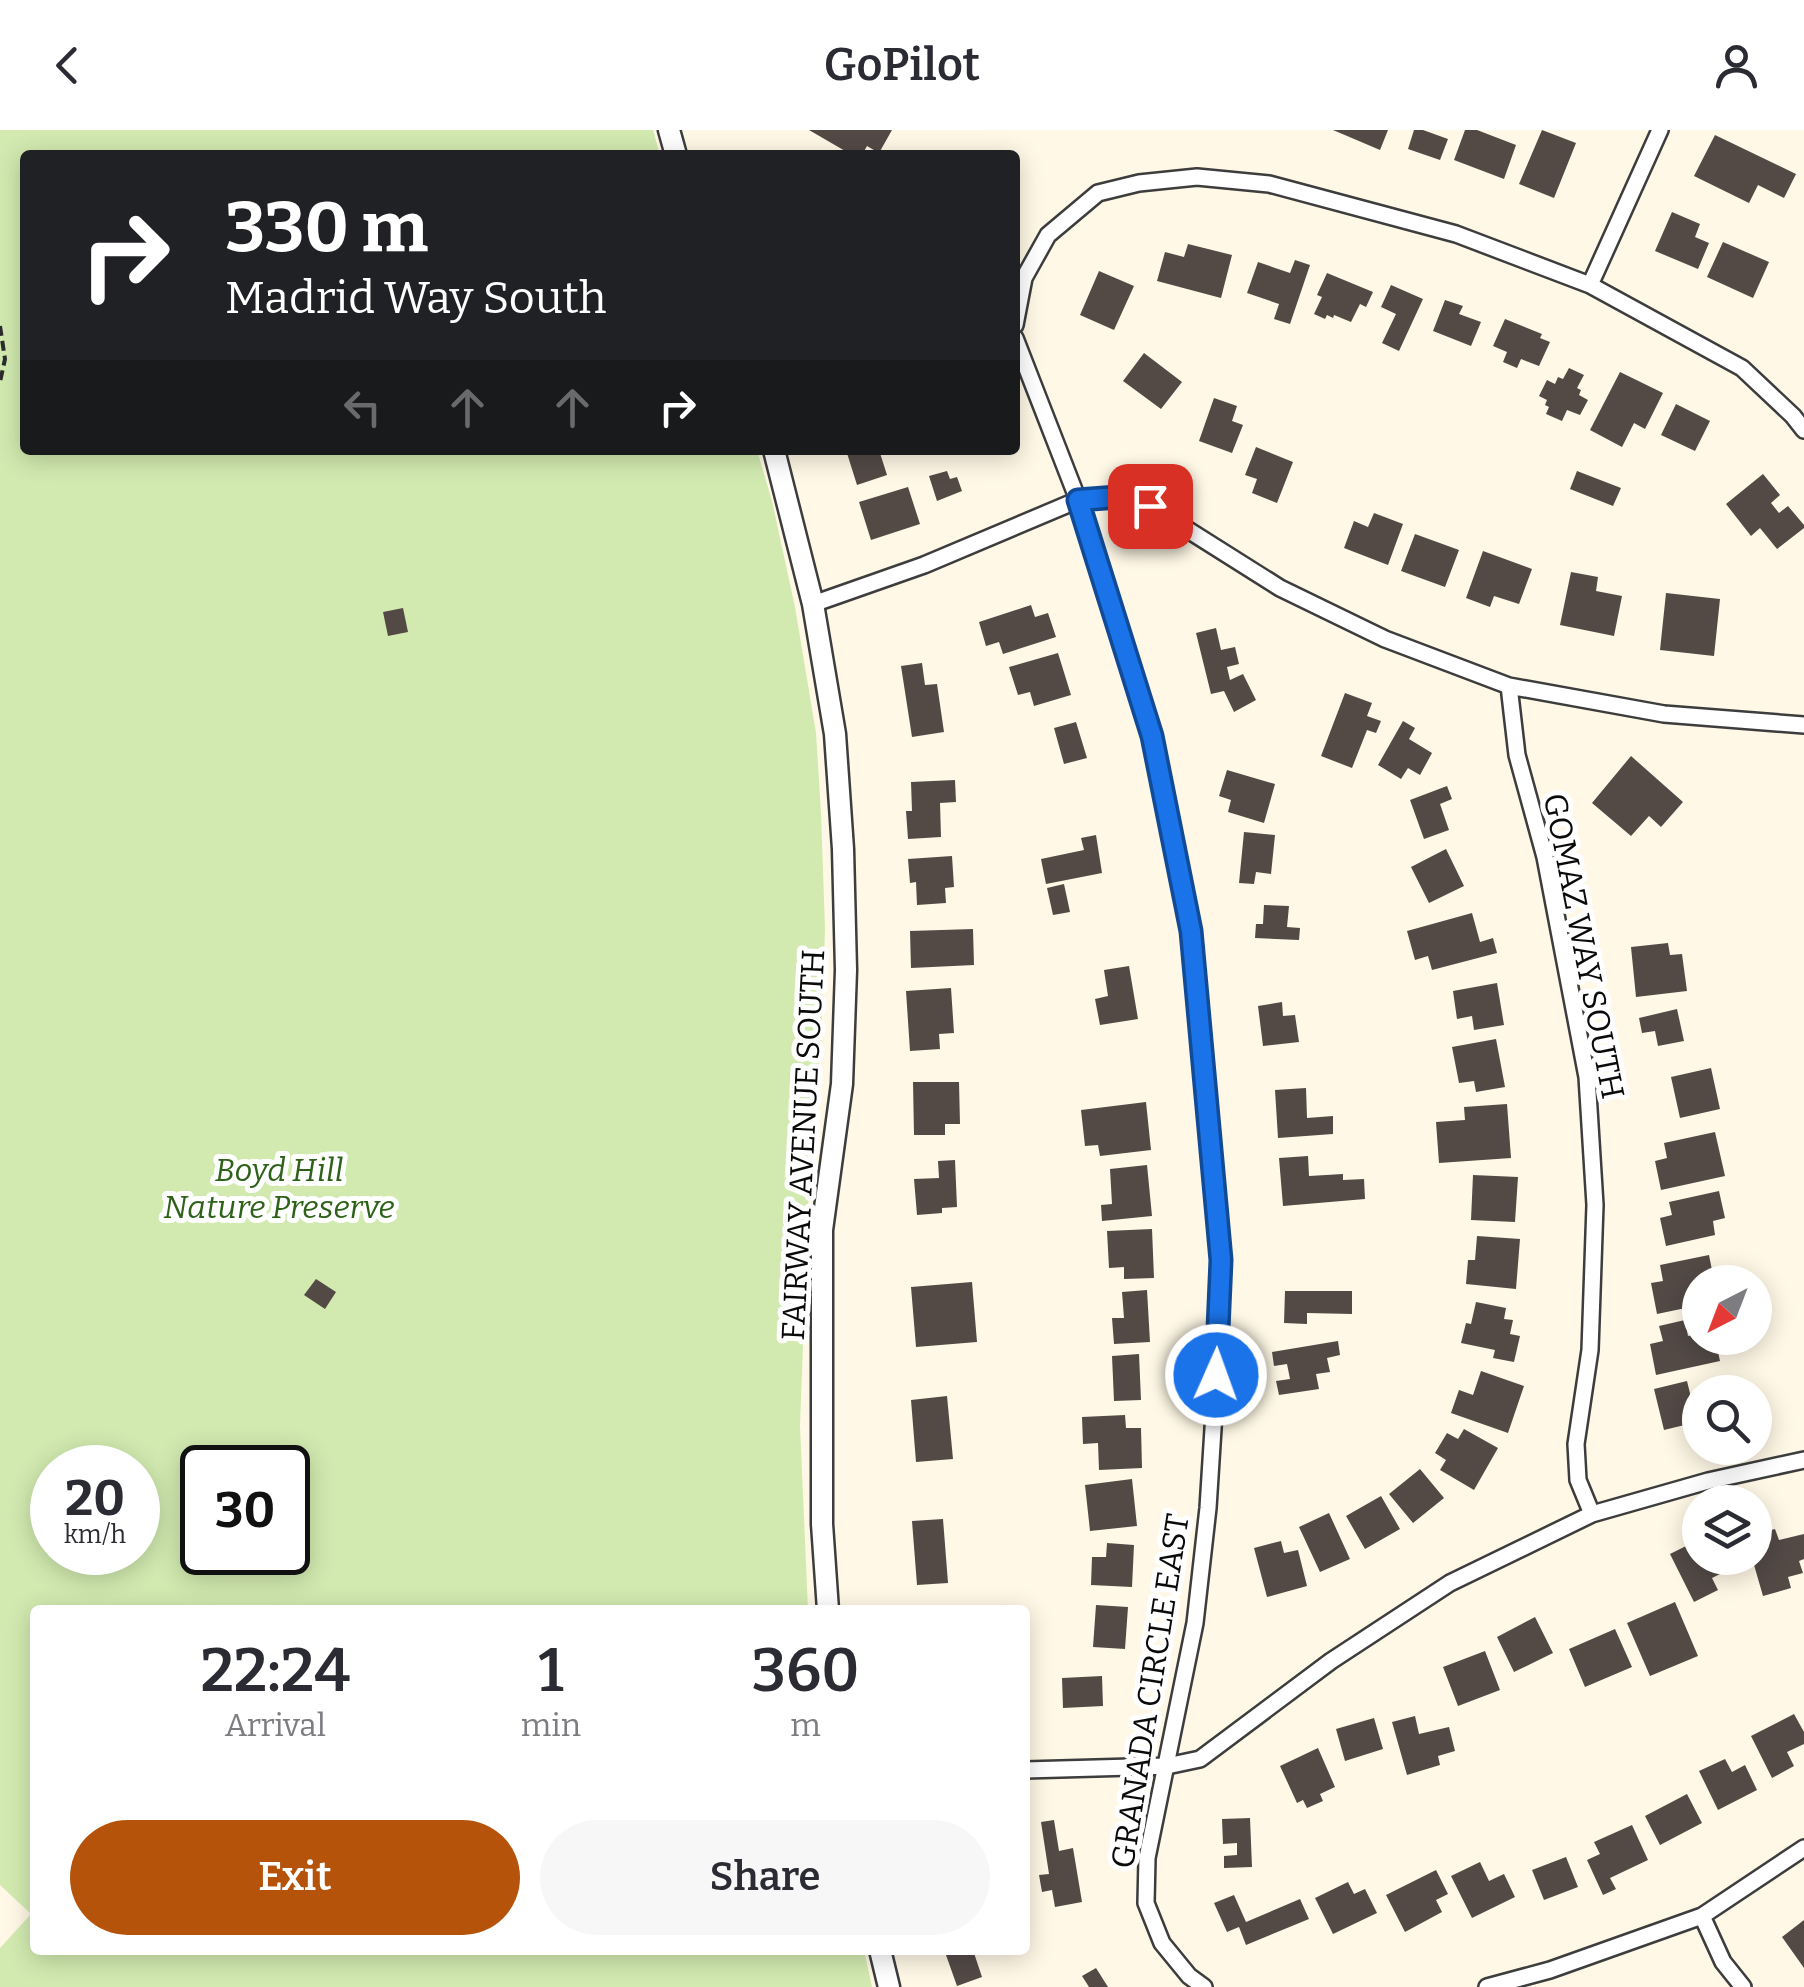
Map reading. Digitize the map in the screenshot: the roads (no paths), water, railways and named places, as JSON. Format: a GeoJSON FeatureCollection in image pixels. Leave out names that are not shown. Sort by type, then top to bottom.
{"type":"FeatureCollection","features":[{"type":"Feature","properties":{"kind":"street"},"geometry":{"type":"LineString","coordinates":[[1590,285],[1660,130]]}},
{"type":"Feature","properties":{"kind":"street"},"geometry":{"type":"LineString","coordinates":[[1020,298],[1024,278],[1048,236],[1098,193],[1139,183],[1198,177],[1269,184],[1456,234],[1590,285],[1742,368],[1804,430]]}},
{"type":"Feature","properties":{"kind":"street","name":"GRANADA CIRCLE EAST"},"geometry":{"type":"LineString","coordinates":[[1020,351],[1078,500],[1152,736],[1191,931],[1221,1260],[1208,1508],[1196,1623],[1147,1858],[1146,1903],[1162,1943],[1189,1976],[1204,1987]]}},
{"type":"Feature","properties":{"kind":"street","name":"FAIRWAY AVENUE SOUTH"},"geometry":{"type":"LineString","coordinates":[[775,455],[813,604],[835,734],[844,849],[842,1084],[822,1230],[822,1524],[828,1605]]}},
{"type":"Feature","properties":{"kind":"street"},"geometry":{"type":"LineString","coordinates":[[813,604],[924,565],[1078,500],[1118,497],[1150,506],[1280,588],[1385,639],[1509,686],[1664,714],[1804,725]]}},
{"type":"Feature","properties":{"kind":"street","name":"GOMAZ WAY SOUTH"},"geometry":{"type":"LineString","coordinates":[[1509,686],[1517,754],[1545,857],[1586,1077],[1594,1223],[1590,1350],[1576,1444],[1578,1480],[1592,1514]]}},
{"type":"Feature","properties":{"kind":"street"},"geometry":{"type":"LineString","coordinates":[[1030,1770],[1167,1766],[1200,1759],[1331,1661],[1450,1583],[1592,1514],[1708,1481],[1804,1460]]}},
{"type":"Feature","properties":{"kind":"street"},"geometry":{"type":"LineString","coordinates":[[1488,1987],[1550,1970],[1702,1916],[1804,1848]]}},
{"type":"Feature","properties":{"kind":"street"},"geometry":{"type":"LineString","coordinates":[[1702,1916],[1723,1962],[1743,1987]]}},
{"type":"Feature","properties":{"kind":"street"},"geometry":{"type":"LineString","coordinates":[[881,1955],[888,1987]]}},
{"type":"Feature","properties":{"kind":"park label","name":"Boyd Hill Nature Preserve"},"geometry":{"type":"Point","coordinates":[279,1188]}}]}
